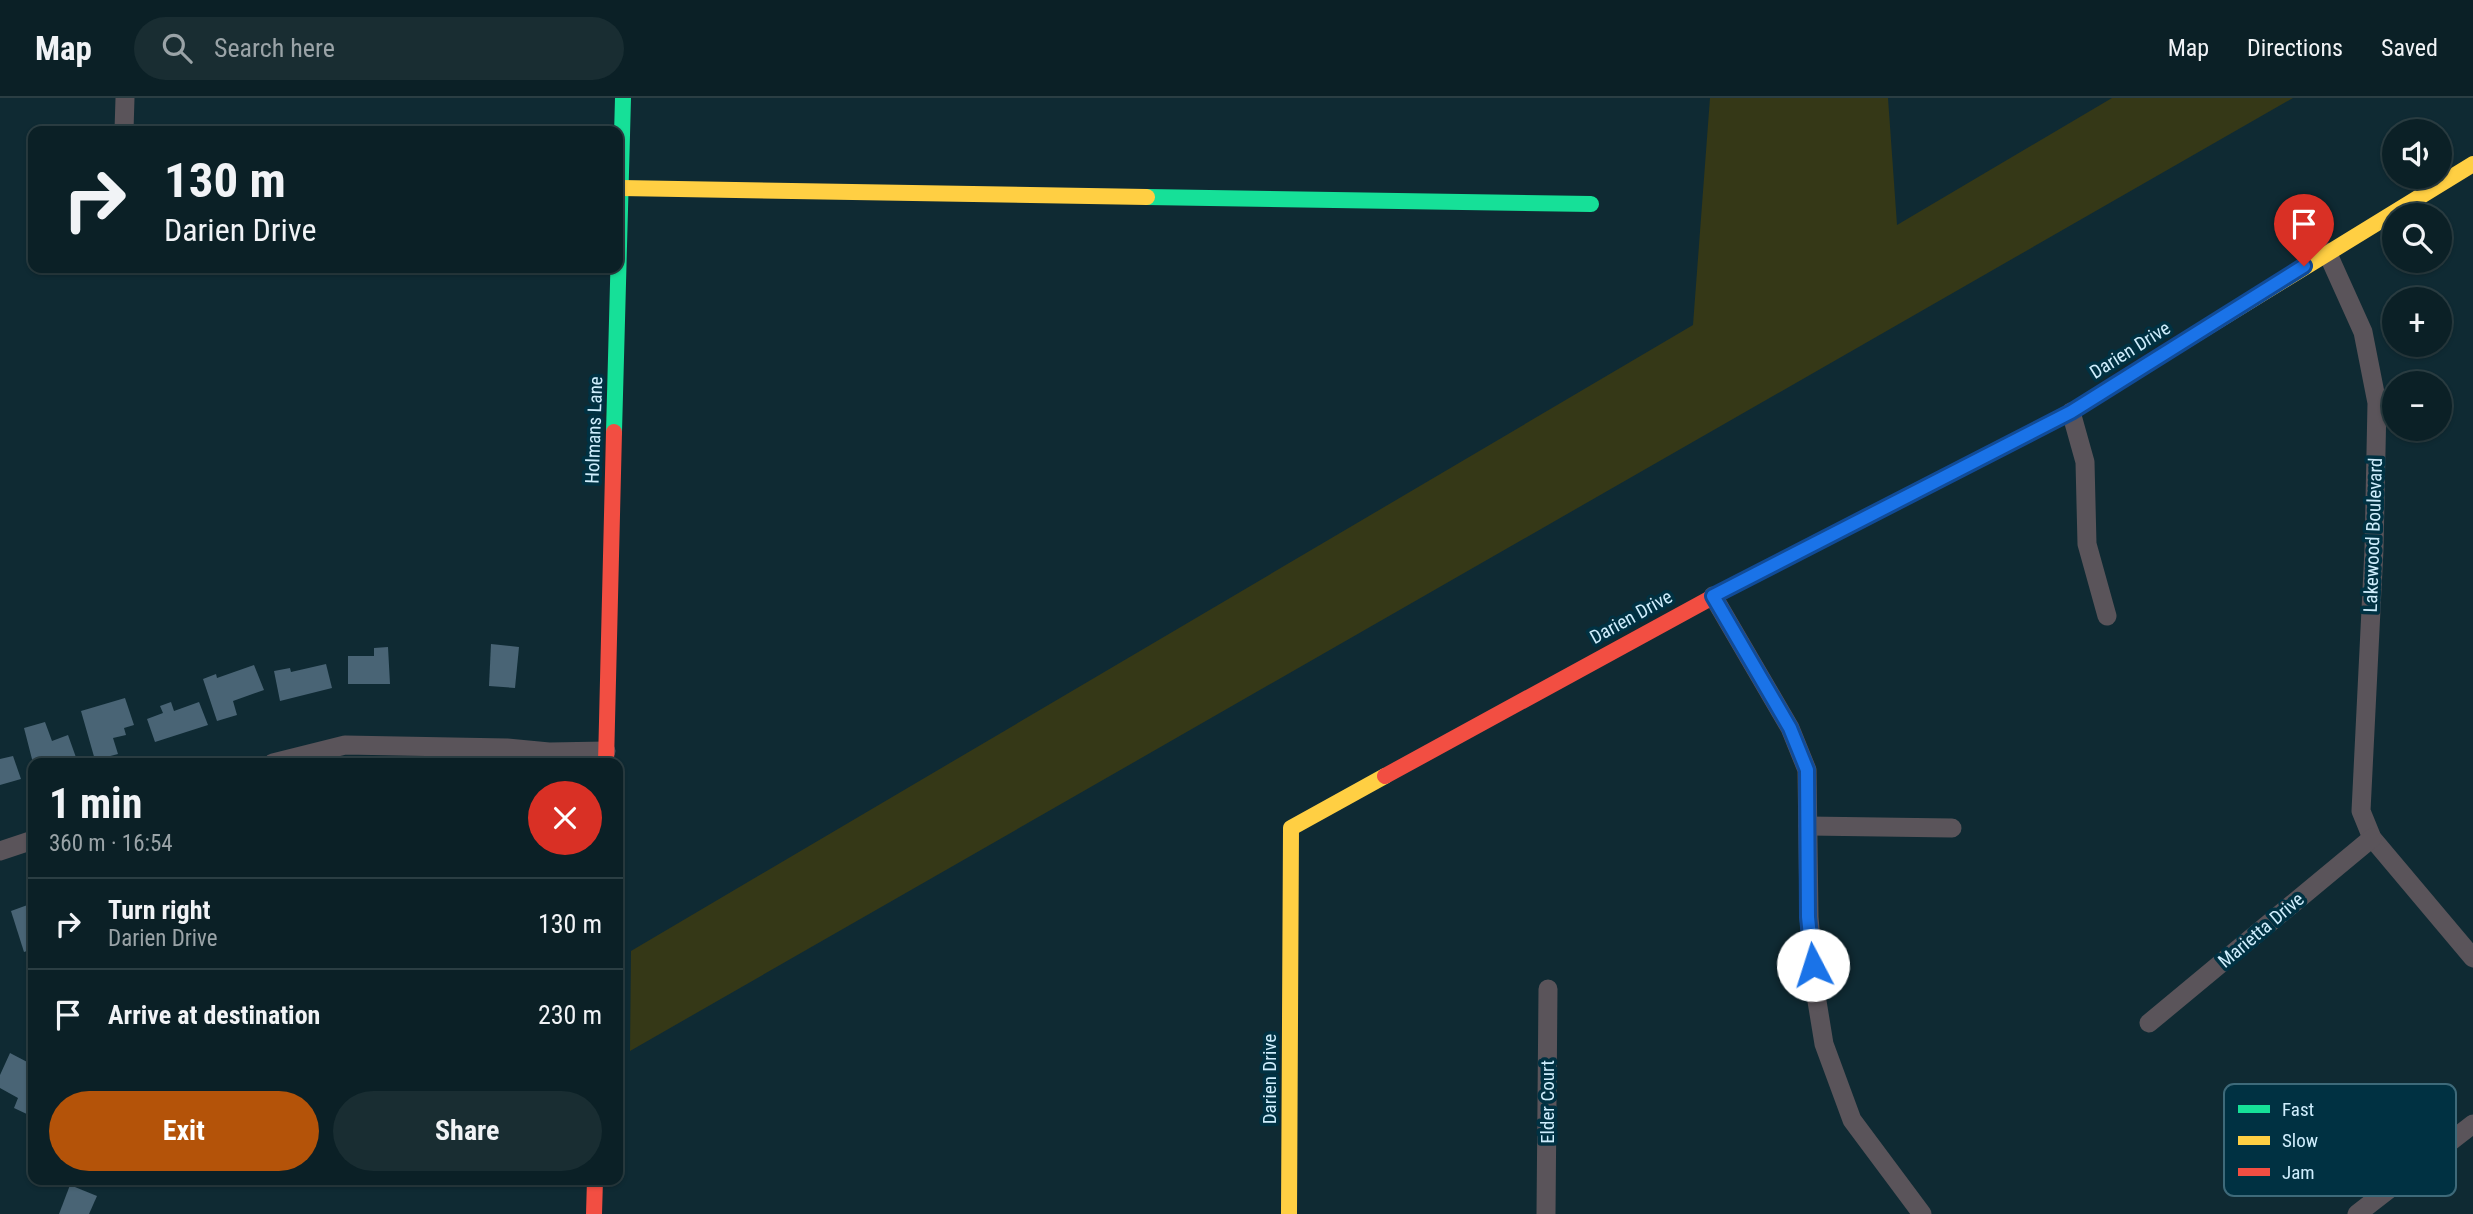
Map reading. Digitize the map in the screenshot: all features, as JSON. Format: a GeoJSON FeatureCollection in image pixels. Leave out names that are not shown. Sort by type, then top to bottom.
{"type":"FeatureCollection","features":[{"type":"Feature","properties":{"kind":"street"},"geometry":{"type":"LineString","coordinates":[[124,126],[125,98]]}},
{"type":"Feature","properties":{"kind":"street","name":"Holmans Lane"},"geometry":{"type":"LineString","coordinates":[[622,126],[623,98]]}},
{"type":"Feature","properties":{"kind":"street"},"geometry":{"type":"LineString","coordinates":[[2327,252],[2473,164]]}},
{"type":"Feature","properties":{"kind":"street"},"geometry":{"type":"LineString","coordinates":[[623,188],[1591,204]]}},
{"type":"Feature","properties":{"kind":"street","name":"Darien Drive"},"geometry":{"type":"LineString","coordinates":[[1289,1214],[1290,828],[1713,596],[2071,412],[2327,252]]}},
{"type":"Feature","properties":{"kind":"street","name":"Lakewood Boulevard"},"geometry":{"type":"LineString","coordinates":[[2327,252],[2363,331],[2378,403],[2361,811],[2372,838],[2473,958]]}},
{"type":"Feature","properties":{"kind":"street","name":"Holmans Lane"},"geometry":{"type":"LineString","coordinates":[[606,757],[619,273]]}},
{"type":"Feature","properties":{"kind":"street"},"geometry":{"type":"LineString","coordinates":[[2071,412],[2085,462],[2087,544],[2107,616]]}},
{"type":"Feature","properties":{"kind":"street"},"geometry":{"type":"LineString","coordinates":[[1713,596],[1790,728],[1807,770],[1808,917],[1824,1044],[1852,1120],[1922,1214]]}},
{"type":"Feature","properties":{"kind":"street"},"geometry":{"type":"LineString","coordinates":[[293,758],[345,745],[606,757]]}},
{"type":"Feature","properties":{"kind":"street"},"geometry":{"type":"LineString","coordinates":[[1808,826],[1952,828]]}},
{"type":"Feature","properties":{"kind":"street","name":"Marietta Drive"},"geometry":{"type":"LineString","coordinates":[[2149,1023],[2372,838]]}},
{"type":"Feature","properties":{"kind":"street"},"geometry":{"type":"LineString","coordinates":[[0,851],[28,842]]}},
{"type":"Feature","properties":{"kind":"street","name":"Elder Court"},"geometry":{"type":"LineString","coordinates":[[1546,1214],[1548,989]]}},
{"type":"Feature","properties":{"kind":"street"},"geometry":{"type":"LineString","coordinates":[[2456,1137],[2473,1124]]}},
{"type":"Feature","properties":{"kind":"street"},"geometry":{"type":"LineString","coordinates":[[594,1214],[595,1185]]}},
{"type":"Feature","properties":{"kind":"street"},"geometry":{"type":"LineString","coordinates":[[2357,1214],[2380,1196]]}},
{"type":"Feature","properties":{"kind":"green space"},"geometry":{"type":"Polygon","coordinates":[[[1710,98],[1888,98],[1897,225],[2112,98],[2293,98],[630,1051],[631,951],[1693,325],[1710,98]]]}},
{"type":"Feature","properties":{"kind":"building"},"geometry":{"type":"Polygon","coordinates":[[[491,644],[519,647],[515,688],[489,686],[491,644]]]}},
{"type":"Feature","properties":{"kind":"building"},"geometry":{"type":"Polygon","coordinates":[[[388,647],[390,684],[348,684],[348,656],[374,656],[374,648],[388,647]]]}},
{"type":"Feature","properties":{"kind":"building"},"geometry":{"type":"Polygon","coordinates":[[[326,664],[332,688],[280,701],[274,671],[290,668],[291,672],[326,664]]]}},
{"type":"Feature","properties":{"kind":"building"},"geometry":{"type":"Polygon","coordinates":[[[254,665],[264,690],[233,701],[237,715],[217,721],[203,679],[216,674],[217,678],[254,665]]]}},
{"type":"Feature","properties":{"kind":"building"},"geometry":{"type":"Polygon","coordinates":[[[125,698],[134,725],[124,728],[126,735],[113,738],[118,754],[94,758],[81,711],[125,698]]]}},
{"type":"Feature","properties":{"kind":"building"},"geometry":{"type":"Polygon","coordinates":[[[171,702],[174,711],[199,702],[208,725],[155,742],[147,719],[163,713],[160,706],[171,702]]]}},
{"type":"Feature","properties":{"kind":"building"},"geometry":{"type":"Polygon","coordinates":[[[45,722],[52,741],[68,735],[76,758],[32,758],[24,728],[45,722]]]}},
{"type":"Feature","properties":{"kind":"building"},"geometry":{"type":"Polygon","coordinates":[[[13,756],[21,779],[0,785],[0,759],[13,756]]]}},
{"type":"Feature","properties":{"kind":"building"},"geometry":{"type":"Polygon","coordinates":[[[28,905],[28,951],[24,952],[11,911],[28,905]]]}},
{"type":"Feature","properties":{"kind":"building"},"geometry":{"type":"Polygon","coordinates":[[[10,1053],[28,1062],[28,1115],[14,1108],[18,1098],[0,1088],[0,1075],[10,1053]]]}},
{"type":"Feature","properties":{"kind":"building"},"geometry":{"type":"Polygon","coordinates":[[[70,1185],[97,1196],[89,1214],[59,1214],[70,1185]]]}},
{"type":"Feature","properties":{"kind":"traffic: fast"},"geometry":{"type":"LineString","coordinates":[[622,126],[623,98]]}},
{"type":"Feature","properties":{"kind":"traffic: fast"},"geometry":{"type":"LineString","coordinates":[[1147,197],[1591,204]]}},
{"type":"Feature","properties":{"kind":"traffic: fast"},"geometry":{"type":"LineString","coordinates":[[614,432],[618,273]]}},
{"type":"Feature","properties":{"kind":"traffic: fast"},"geometry":{"type":"LineString","coordinates":[[1742,581],[2071,412],[2146,365]]}},
{"type":"Feature","properties":{"kind":"traffic: slow"},"geometry":{"type":"LineString","coordinates":[[2146,365],[2473,164]]}},
{"type":"Feature","properties":{"kind":"traffic: slow"},"geometry":{"type":"LineString","coordinates":[[623,188],[1147,197]]}},
{"type":"Feature","properties":{"kind":"traffic: slow"},"geometry":{"type":"LineString","coordinates":[[1289,1214],[1291,828],[1385,776]]}},
{"type":"Feature","properties":{"kind":"traffic: jam"},"geometry":{"type":"LineString","coordinates":[[606,758],[614,432]]}},
{"type":"Feature","properties":{"kind":"traffic: jam"},"geometry":{"type":"LineString","coordinates":[[1385,776],[1742,581]]}},
{"type":"Feature","properties":{"kind":"traffic: jam"},"geometry":{"type":"LineString","coordinates":[[594,1214],[595,1185]]}},
{"type":"Feature","properties":{"kind":"route"},"geometry":{"type":"LineString","coordinates":[[1813,965],[1808,917],[1807,770],[1790,728],[1713,596],[2071,412],[2304,266]]}}]}
